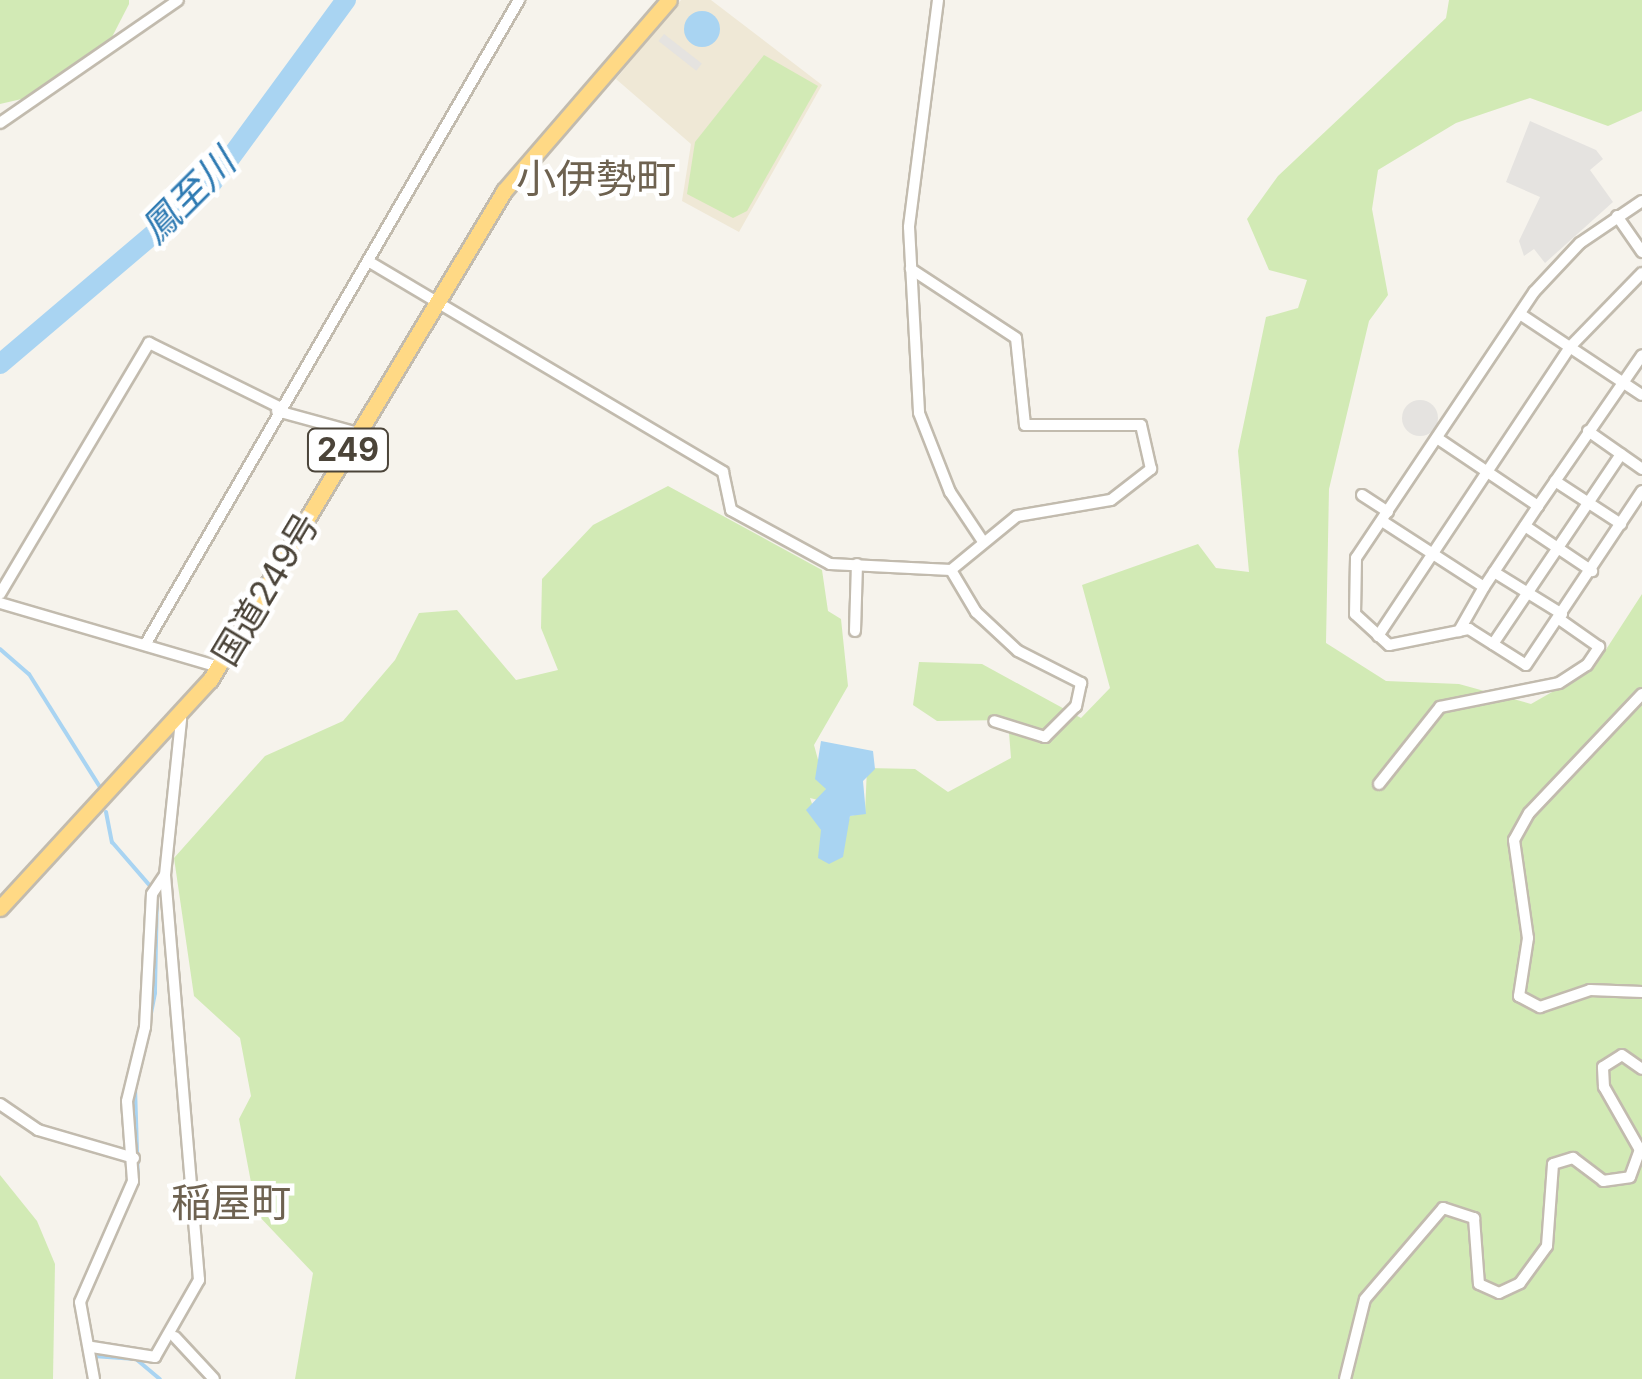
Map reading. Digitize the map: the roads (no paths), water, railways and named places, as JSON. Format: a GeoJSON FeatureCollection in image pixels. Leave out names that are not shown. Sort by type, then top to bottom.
{"type":"FeatureCollection","features":[{"type":"Feature","properties":{"kind":"highway","name":"国道249号"},"geometry":{"type":"LineString","coordinates":[[0,908],[180,718],[219,667],[504,191],[668,0]]}},
{"type":"Feature","properties":{"kind":"street"},"geometry":{"type":"LineString","coordinates":[[0,122],[178,0]]}},
{"type":"Feature","properties":{"kind":"street"},"geometry":{"type":"LineString","coordinates":[[145,646],[278,409],[519,0]]}},
{"type":"Feature","properties":{"kind":"street"},"geometry":{"type":"LineString","coordinates":[[938,0],[910,269],[923,428],[982,540]]}},
{"type":"Feature","properties":{"kind":"street"},"geometry":{"type":"LineString","coordinates":[[1642,201],[1617,216],[1559,264],[1518,316],[1356,562],[1354,614],[1395,646],[1460,631],[1493,644],[1526,666],[1642,492]]}},
{"type":"Feature","properties":{"kind":"street"},"geometry":{"type":"LineString","coordinates":[[1617,216],[1642,252]]}},
{"type":"Feature","properties":{"kind":"street"},"geometry":{"type":"LineString","coordinates":[[368,262],[723,472],[737,514],[813,558],[952,570],[982,540],[1017,516],[1111,500],[1152,469],[1151,444],[1131,423],[1025,425],[1016,338],[910,269]]}},
{"type":"Feature","properties":{"kind":"street"},"geometry":{"type":"LineString","coordinates":[[1378,636],[1570,347],[1642,273]]}},
{"type":"Feature","properties":{"kind":"street"},"geometry":{"type":"LineString","coordinates":[[1503,308],[1642,395]]}},
{"type":"Feature","properties":{"kind":"street"},"geometry":{"type":"LineString","coordinates":[[0,594],[149,343],[278,409],[358,433]]}},
{"type":"Feature","properties":{"kind":"street"},"geometry":{"type":"LineString","coordinates":[[1460,631],[1524,526],[1642,355]]}},
{"type":"Feature","properties":{"kind":"street"},"geometry":{"type":"LineString","coordinates":[[1588,431],[1642,469]]}},
{"type":"Feature","properties":{"kind":"street"},"geometry":{"type":"LineString","coordinates":[[1437,438],[1538,506]]}},
{"type":"Feature","properties":{"kind":"street"},"geometry":{"type":"LineString","coordinates":[[1493,644],[1621,454]]}},
{"type":"Feature","properties":{"kind":"street"},"geometry":{"type":"LineString","coordinates":[[1554,481],[1621,524]]}},
{"type":"Feature","properties":{"kind":"street"},"geometry":{"type":"LineString","coordinates":[[1362,495],[1484,588]]}},
{"type":"Feature","properties":{"kind":"street"},"geometry":{"type":"LineString","coordinates":[[1524,526],[1592,570]]}},
{"type":"Feature","properties":{"kind":"street"},"geometry":{"type":"LineString","coordinates":[[855,631],[858,564]]}},
{"type":"Feature","properties":{"kind":"street"},"geometry":{"type":"LineString","coordinates":[[952,570],[976,612],[1018,651],[1081,682],[1076,706],[1045,737],[994,721]]}},
{"type":"Feature","properties":{"kind":"street"},"geometry":{"type":"LineString","coordinates":[[1379,784],[1440,707],[1558,683],[1587,665],[1599,647],[1494,572]]}},
{"type":"Feature","properties":{"kind":"street"},"geometry":{"type":"LineString","coordinates":[[0,603],[219,667]]}},
{"type":"Feature","properties":{"kind":"street"},"geometry":{"type":"LineString","coordinates":[[1642,694],[1529,813],[1514,840],[1528,938],[1519,996],[1540,1007],[1584,991],[1642,992]]}},
{"type":"Feature","properties":{"kind":"street"},"geometry":{"type":"LineString","coordinates":[[94,1379],[93,1353],[80,1302],[103,1252],[134,1158],[127,1101],[146,1028],[158,884],[180,718]]}},
{"type":"Feature","properties":{"kind":"street"},"geometry":{"type":"LineString","coordinates":[[93,1353],[155,1357],[175,1337],[199,1280],[158,884]]}},
{"type":"Feature","properties":{"kind":"street"},"geometry":{"type":"LineString","coordinates":[[1344,1379],[1365,1298],[1443,1208],[1474,1218],[1479,1284],[1499,1293],[1520,1282],[1547,1246],[1546,1176],[1556,1161],[1582,1161],[1602,1181],[1630,1177],[1640,1150],[1604,1088],[1603,1068],[1622,1055],[1642,1068]]}},
{"type":"Feature","properties":{"kind":"street"},"geometry":{"type":"LineString","coordinates":[[0,1104],[38,1130],[134,1158]]}},
{"type":"Feature","properties":{"kind":"street"},"geometry":{"type":"LineString","coordinates":[[175,1337],[214,1379]]}},
{"type":"Feature","properties":{"kind":"water"},"geometry":{"type":"Polygon","coordinates":[[[702,11],[715,16],[720,29],[715,42],[702,47],[689,42],[684,29],[689,16],[702,11]]]}},
{"type":"Feature","properties":{"kind":"water"},"geometry":{"type":"Polygon","coordinates":[[[821,741],[873,751],[875,769],[863,781],[866,814],[850,816],[843,857],[829,864],[818,858],[821,830],[806,810],[826,789],[815,779],[821,741]]]}},
{"type":"Feature","properties":{"kind":"waterway","name":"鳳至川"},"geometry":{"type":"LineString","coordinates":[[0,364],[209,187],[346,0]]}},
{"type":"Feature","properties":{"kind":"waterway"},"geometry":{"type":"LineString","coordinates":[[0,649],[29,674],[100,787]]}},
{"type":"Feature","properties":{"kind":"waterway"},"geometry":{"type":"LineString","coordinates":[[106,812],[112,842],[157,894],[155,993],[142,1059]]}},
{"type":"Feature","properties":{"kind":"waterway"},"geometry":{"type":"LineString","coordinates":[[135,1087],[138,1182]]}},
{"type":"Feature","properties":{"kind":"waterway"},"geometry":{"type":"LineString","coordinates":[[80,1326],[81,1287]]}},
{"type":"Feature","properties":{"kind":"waterway"},"geometry":{"type":"LineString","coordinates":[[93,1356],[136,1359],[160,1379]]}},
{"type":"Feature","properties":{"kind":"district","name":"小伊勢町"},"geometry":{"type":"Point","coordinates":[596,179]}},
{"type":"Feature","properties":{"kind":"district","name":"稲屋町"},"geometry":{"type":"Point","coordinates":[231,1203]}}]}
